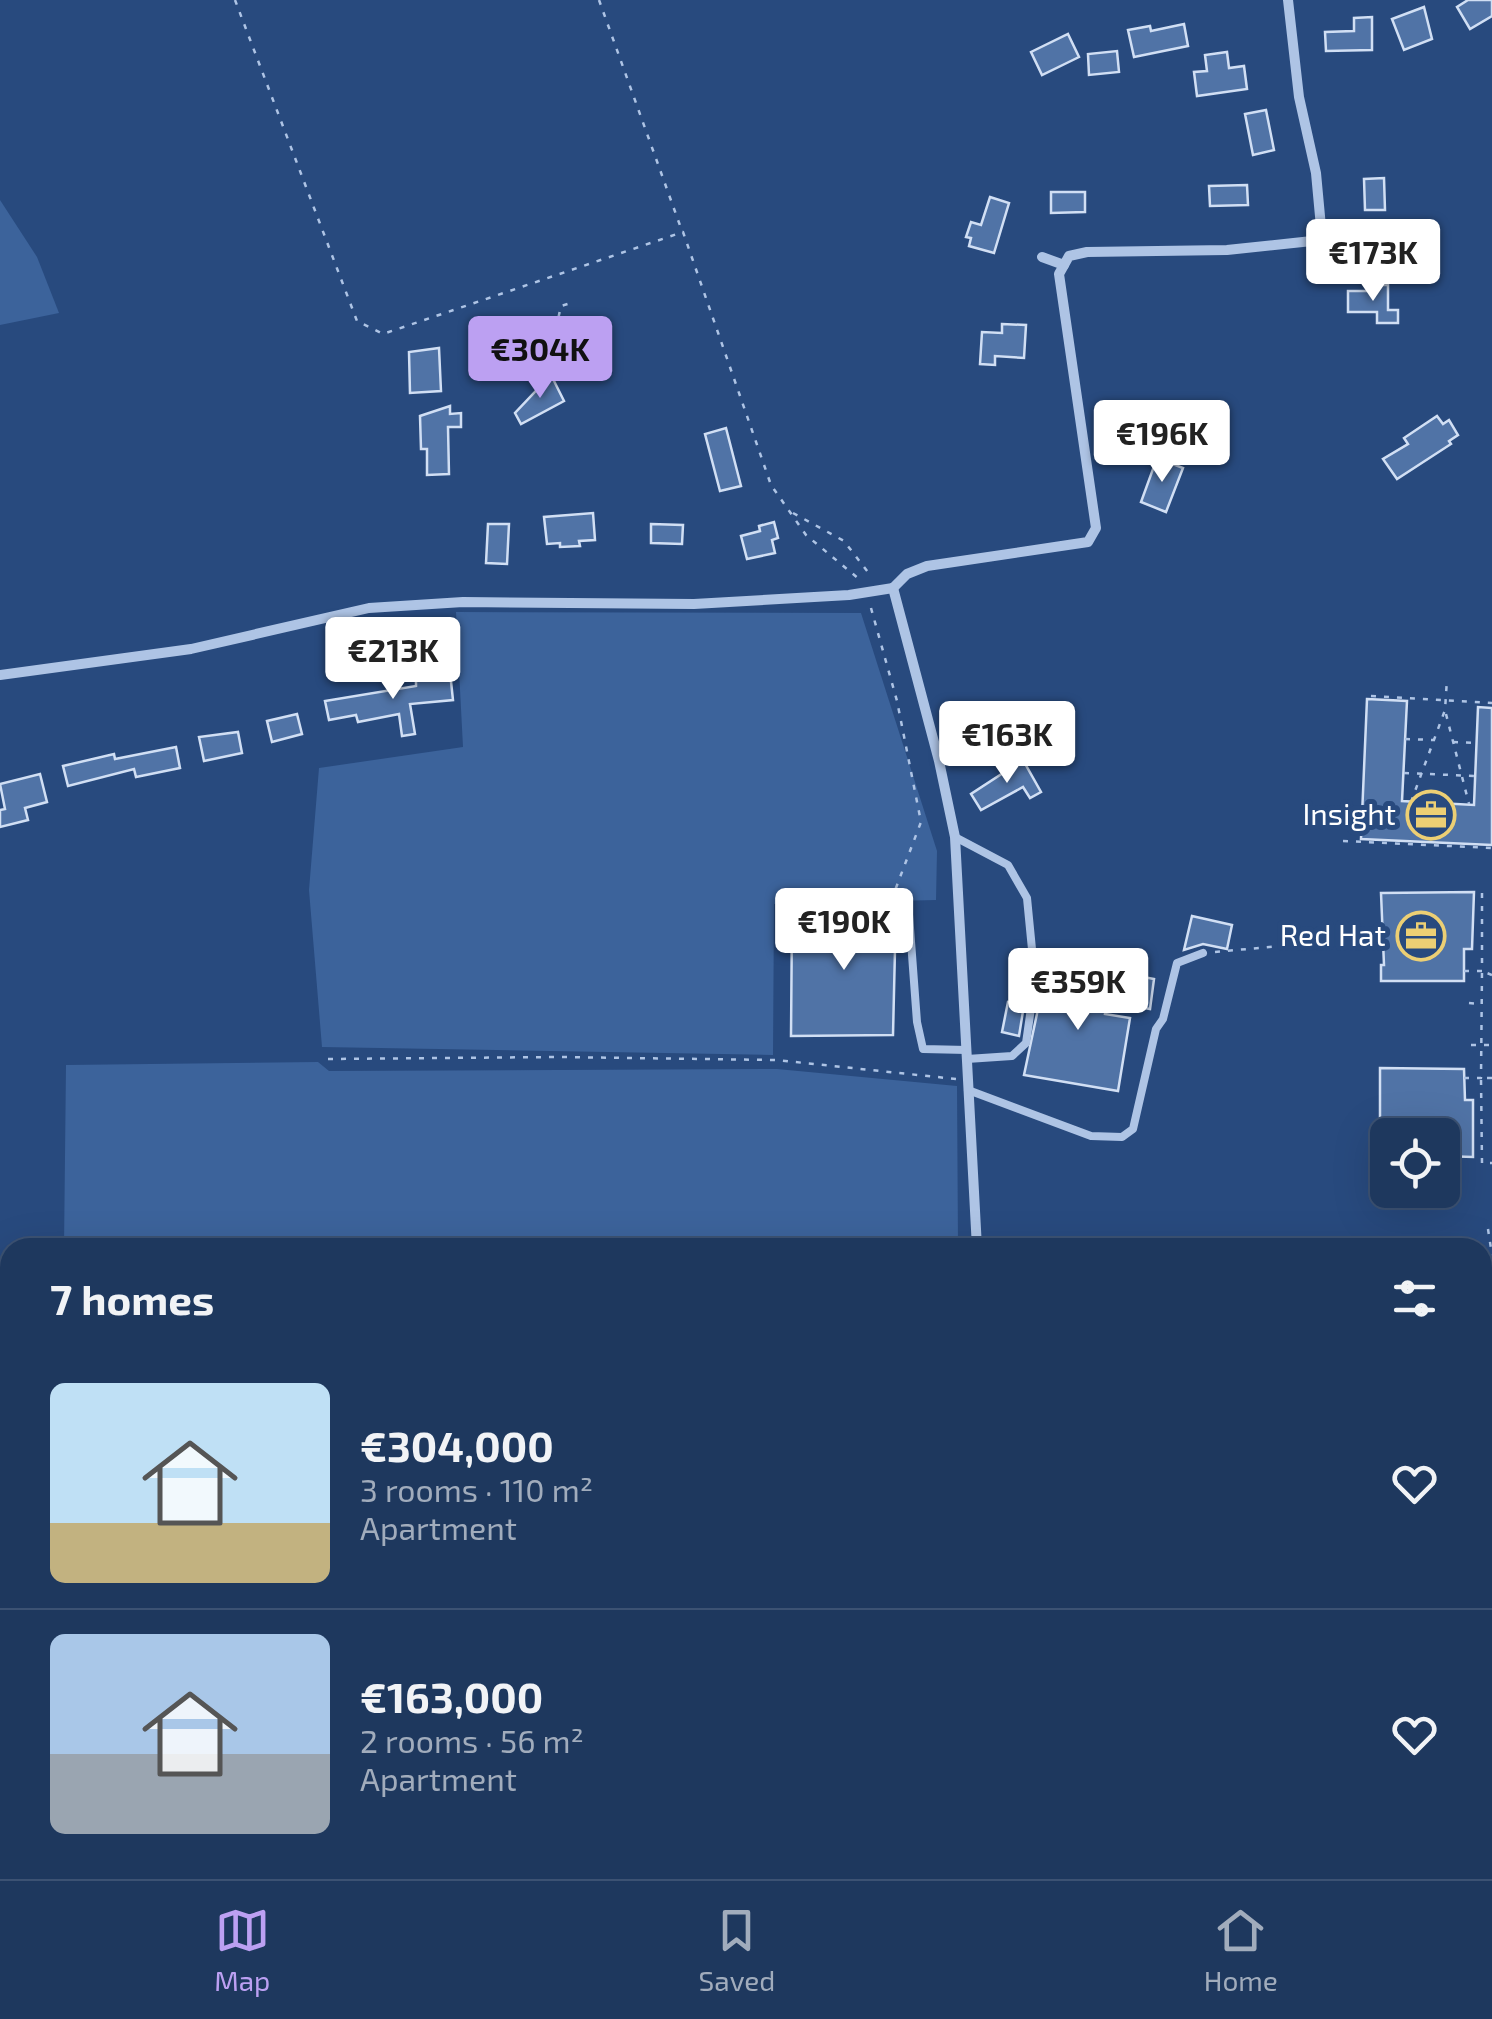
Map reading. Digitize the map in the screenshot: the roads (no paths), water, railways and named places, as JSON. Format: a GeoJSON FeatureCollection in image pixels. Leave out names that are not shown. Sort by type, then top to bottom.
{"type":"FeatureCollection","features":[{"type":"Feature","properties":{"kind":"street"},"geometry":{"type":"LineString","coordinates":[[0,675],[162,654],[369,608],[462,602],[694,604],[796,600],[878,590],[893,588],[907,574],[927,566],[1088,542],[1096,528],[1060,274],[1069,256],[1087,252],[1227,250],[1312,241],[1321,227],[1316,173],[1298,97],[1288,0]]}},
{"type":"Feature","properties":{"kind":"street"},"geometry":{"type":"LineString","coordinates":[[1042,257],[1064,265]]}},
{"type":"Feature","properties":{"kind":"street"},"geometry":{"type":"LineString","coordinates":[[893,588],[939,761],[955,838],[976,1238]]}},
{"type":"Feature","properties":{"kind":"lane"},"geometry":{"type":"LineString","coordinates":[[908,901],[923,1049],[1012,1056],[1026,1043],[1036,980],[1027,898],[1008,865],[955,838]]}},
{"type":"Feature","properties":{"kind":"lane"},"geometry":{"type":"LineString","coordinates":[[968,1085],[1091,1136],[1122,1137],[1133,1129],[1156,1029],[1163,1020],[1178,963],[1203,953]]}},
{"type":"Feature","properties":{"kind":"place","name":"Insight"},"geometry":{"type":"Point","coordinates":[1431,815]}},
{"type":"Feature","properties":{"kind":"place","name":"Red Hat"},"geometry":{"type":"Point","coordinates":[1421,936]}}]}
